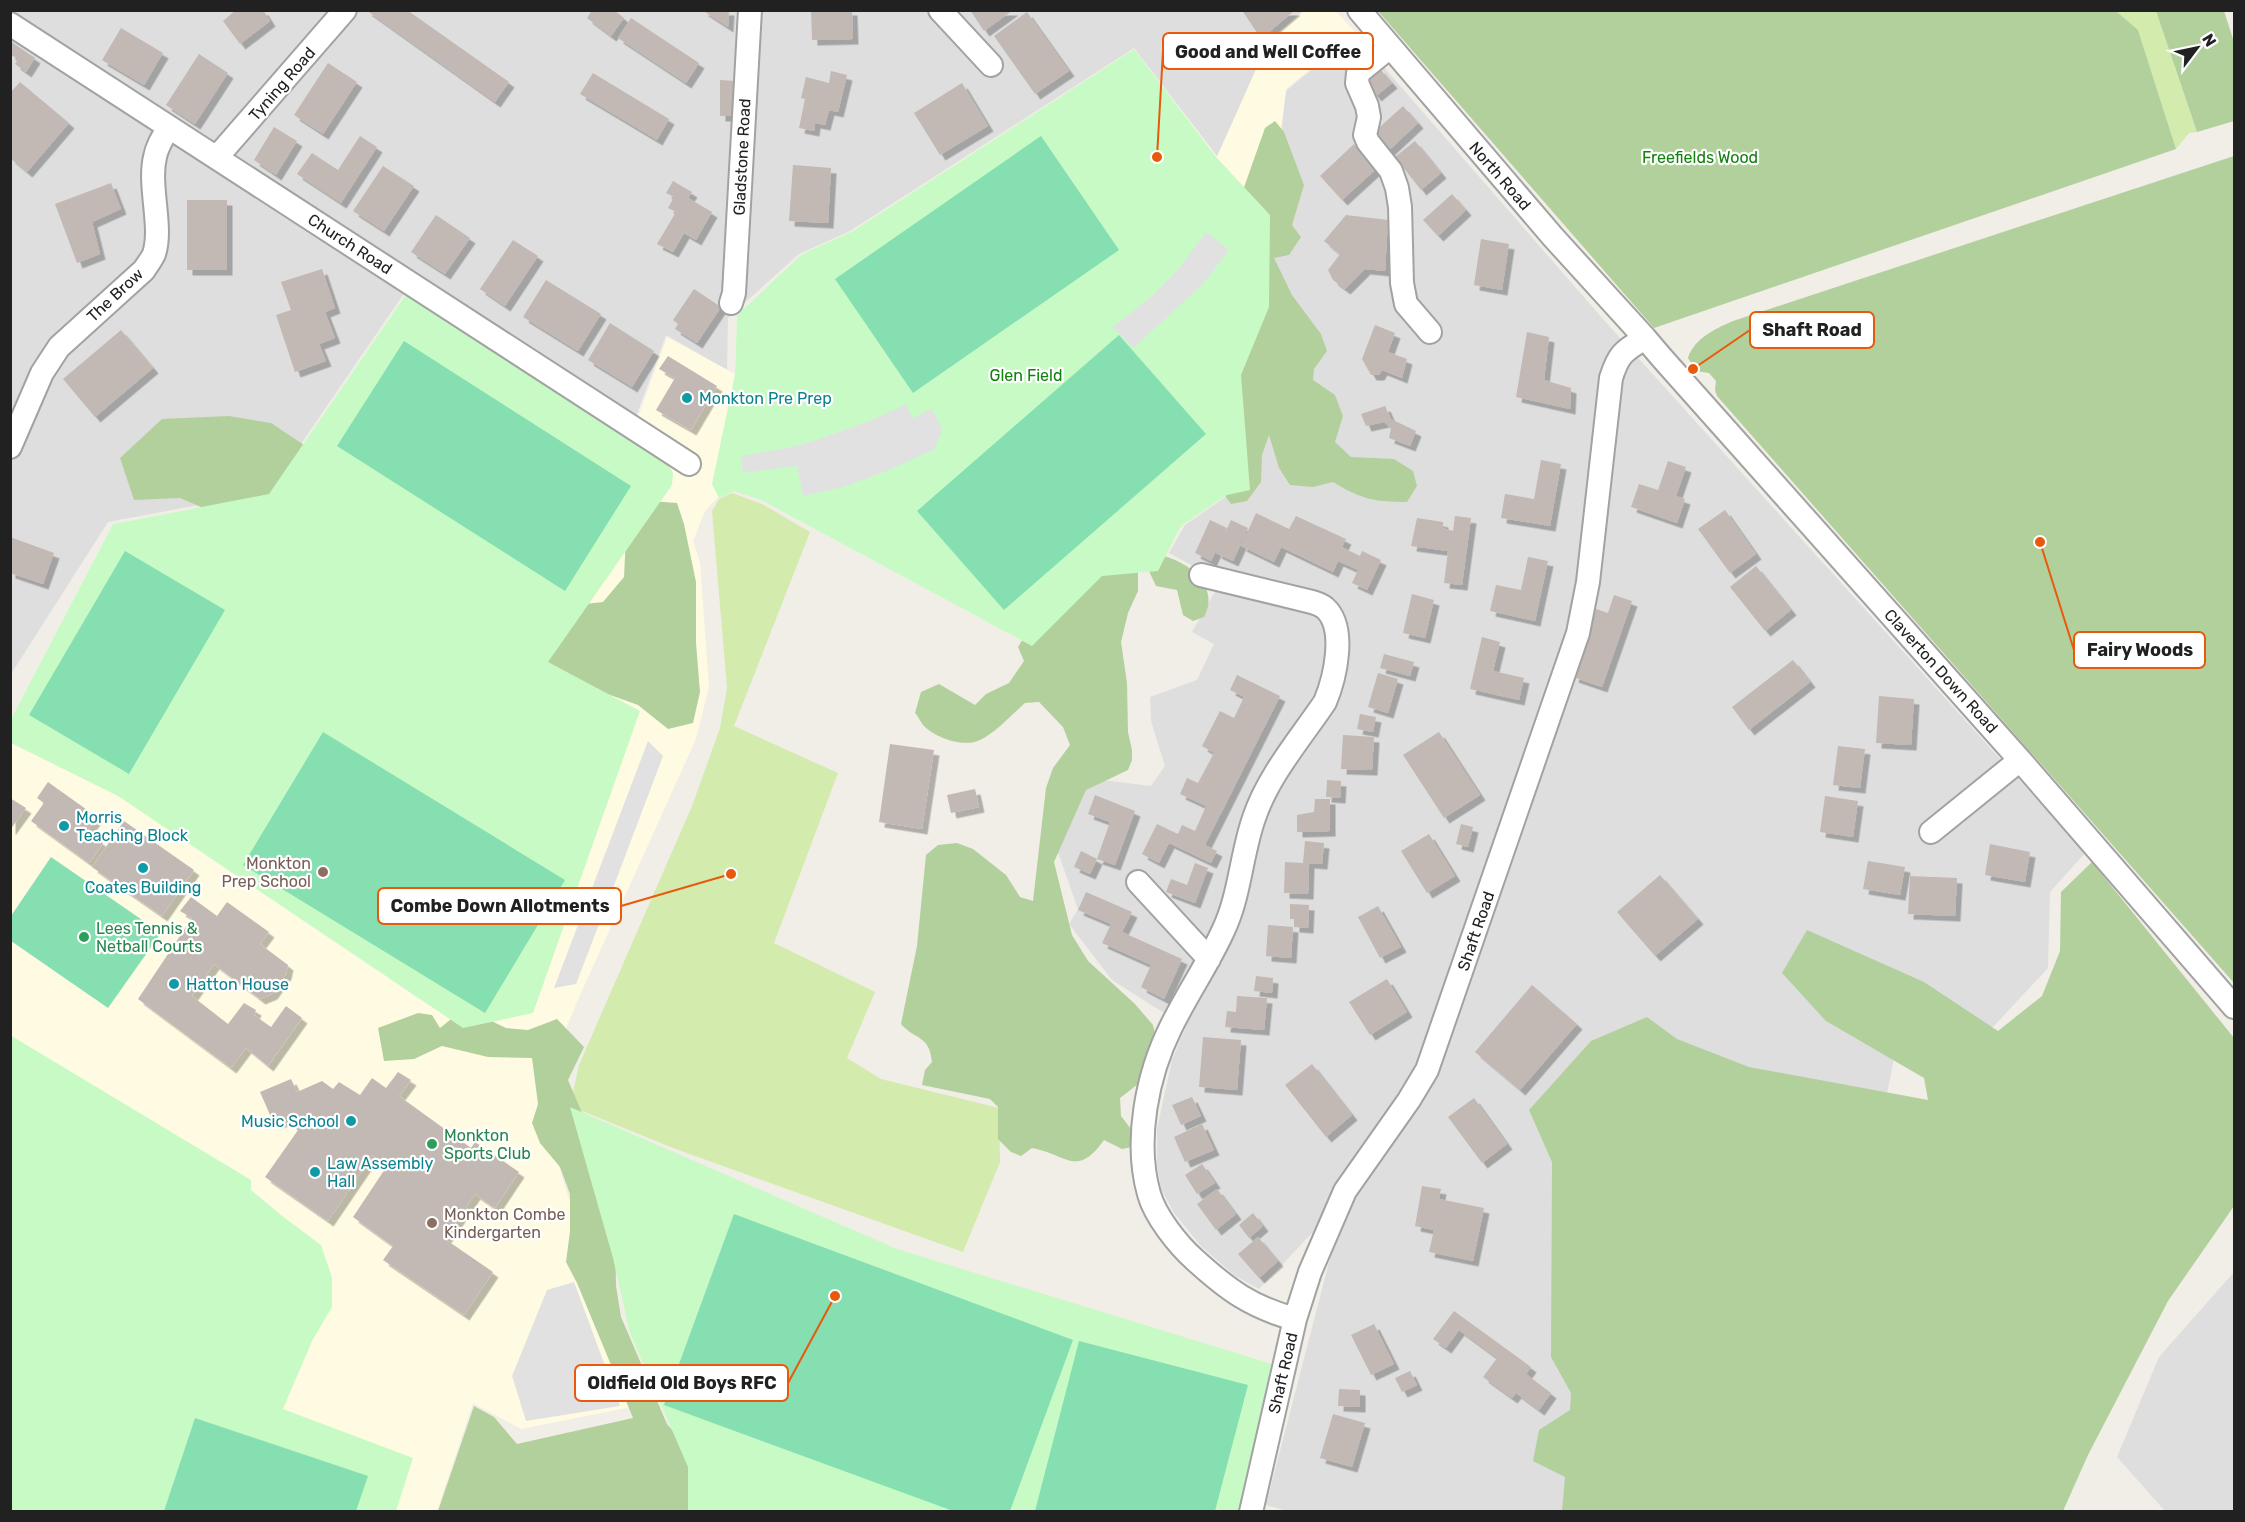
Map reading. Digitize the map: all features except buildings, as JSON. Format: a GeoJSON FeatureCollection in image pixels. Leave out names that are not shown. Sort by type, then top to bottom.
{"type":"FeatureCollection","features":[{"type":"Feature","properties":{"kind":"street","name":"Tyning Road"},"geometry":{"type":"LineString","coordinates":[[217,157],[345,10]]}},
{"type":"Feature","properties":{"kind":"street","name":"Gladstone Road"},"geometry":{"type":"LineString","coordinates":[[731,303],[734,293],[750,10]]}},
{"type":"Feature","properties":{"kind":"street"},"geometry":{"type":"LineString","coordinates":[[940,10],[991,65]]}},
{"type":"Feature","properties":{"kind":"street","name":"North Road"},"geometry":{"type":"LineString","coordinates":[[1359,10],[1553,237],[1646,338]]}},
{"type":"Feature","properties":{"kind":"street","name":"Church Road"},"geometry":{"type":"LineString","coordinates":[[10,24],[689,465]]}},
{"type":"Feature","properties":{"kind":"street"},"geometry":{"type":"LineString","coordinates":[[1390,47],[1358,74],[1357,83],[1367,106],[1365,135],[1391,171],[1397,188],[1400,207],[1402,283],[1406,304],[1430,332]]}},
{"type":"Feature","properties":{"kind":"street","name":"The Brow"},"geometry":{"type":"LineString","coordinates":[[10,447],[42,373],[59,346],[144,270],[154,255],[156,238],[154,158],[169,128]]}},
{"type":"Feature","properties":{"kind":"street","name":"Claverton Down Road"},"geometry":{"type":"LineString","coordinates":[[1646,338],[2020,760],[2235,1007]]}},
{"type":"Feature","properties":{"kind":"street","name":"Shaft Road"},"geometry":{"type":"LineString","coordinates":[[1251,1512],[1295,1319],[1310,1272],[1331,1218],[1345,1191],[1409,1100],[1427,1070],[1578,633],[1588,582],[1611,378],[1617,359],[1629,347],[1646,338]]}},
{"type":"Feature","properties":{"kind":"street"},"geometry":{"type":"LineString","coordinates":[[1201,575],[1312,602],[1324,607],[1337,633],[1336,666],[1325,702],[1261,799],[1253,819],[1231,913],[1209,959],[1170,1028],[1149,1090],[1143,1128],[1142,1158],[1149,1196],[1166,1226],[1186,1252],[1214,1277],[1251,1304],[1295,1319]]}},
{"type":"Feature","properties":{"kind":"street"},"geometry":{"type":"LineString","coordinates":[[1931,832],[2020,760]]}},
{"type":"Feature","properties":{"kind":"street"},"geometry":{"type":"LineString","coordinates":[[1138,882],[1209,959]]}},
{"type":"Feature","properties":{"kind":"shaded area","name":"Monkton Prep School"},"geometry":{"type":"Polygon","coordinates":[[[1335,10],[1355,32],[1286,89],[1270,215],[1227,495],[1181,526],[1158,571],[1102,576],[1032,646],[761,500],[734,490],[719,496],[705,511],[693,541],[700,562],[709,687],[696,739],[576,1004],[548,1074],[544,1117],[632,1407],[521,1429],[473,1403],[437,1511],[11,1511],[10,721],[113,524],[269,494],[409,290],[629,436],[667,337],[735,374],[737,315],[802,254],[853,231],[1134,49],[1217,157],[1262,56],[1279,32],[1304,11],[1335,10]]]}},
{"type":"Feature","properties":{"kind":"shaded area"},"geometry":{"type":"Polygon","coordinates":[[[11,11],[1303,11],[1278,32],[1261,59],[1217,156],[1134,48],[850,231],[799,254],[728,318],[727,370],[666,335],[636,417],[418,273],[268,492],[108,522],[11,674],[11,11]]]}},
{"type":"Feature","properties":{"kind":"shaded area"},"geometry":{"type":"Polygon","coordinates":[[[1355,34],[1603,319],[2085,853],[2050,892],[2048,968],[1979,1042],[1895,1053],[1884,1109],[1600,1430],[1572,1511],[1291,1512],[1266,1505],[1334,1243],[1312,1233],[1259,1289],[1234,1275],[1201,1246],[1174,1213],[1161,1189],[1157,1165],[1157,1129],[1172,1060],[1186,1027],[1112,980],[1069,924],[1078,909],[1055,844],[1086,778],[1151,786],[1165,766],[1151,721],[1150,697],[1197,680],[1214,644],[1192,632],[1225,574],[1195,567],[1169,553],[1185,525],[1227,496],[1272,215],[1286,91],[1355,34]]]}},
{"type":"Feature","properties":{"kind":"shaded area"},"geometry":{"type":"Polygon","coordinates":[[[1206,232],[1229,250],[1202,285],[1133,348],[1113,327],[1153,295],[1181,266],[1206,232]]]}},
{"type":"Feature","properties":{"kind":"shaded area"},"geometry":{"type":"Polygon","coordinates":[[[907,404],[912,418],[932,409],[942,429],[935,449],[884,472],[840,488],[803,496],[797,466],[743,473],[741,456],[793,447],[820,439],[907,404]]]}},
{"type":"Feature","properties":{"kind":"shaded area"},"geometry":{"type":"Polygon","coordinates":[[[648,741],[663,756],[618,875],[576,984],[554,988],[648,741]]]}},
{"type":"Feature","properties":{"kind":"shaded area"},"geometry":{"type":"Polygon","coordinates":[[[2234,1272],[2234,1511],[2165,1511],[2117,1457],[2159,1357],[2234,1272]]]}},
{"type":"Feature","properties":{"kind":"shaded area"},"geometry":{"type":"Polygon","coordinates":[[[574,1282],[620,1406],[526,1421],[512,1376],[547,1290],[574,1282]]]}},
{"type":"Feature","properties":{"kind":"green space","name":"Freefields Wood"},"geometry":{"type":"Polygon","coordinates":[[[1378,11],[2116,11],[2138,30],[2176,149],[1654,328],[1378,11]]]}},
{"type":"Feature","properties":{"kind":"green space"},"geometry":{"type":"Polygon","coordinates":[[[2116,11],[2156,11],[2197,132],[2189,133],[2176,149],[2138,30],[2116,11]]]}},
{"type":"Feature","properties":{"kind":"green space"},"geometry":{"type":"Polygon","coordinates":[[[2156,11],[2224,11],[2234,42],[2234,121],[2197,132],[2156,11]]]}},
{"type":"Feature","properties":{"kind":"green space","name":"Glen Field"},"geometry":{"type":"Polygon","coordinates":[[[1134,49],[1217,158],[1270,215],[1269,307],[1241,375],[1250,490],[1227,495],[1181,526],[1158,571],[1102,576],[1032,646],[761,500],[734,491],[719,498],[712,484],[735,374],[737,315],[802,254],[853,231],[1134,49]]]}},
{"type":"Feature","properties":{"kind":"green space"},"geometry":{"type":"Polygon","coordinates":[[[1275,121],[1284,132],[1304,185],[1292,225],[1301,237],[1289,255],[1274,258],[1292,295],[1321,334],[1327,351],[1314,369],[1313,380],[1335,395],[1343,416],[1335,442],[1351,457],[1394,459],[1413,471],[1417,486],[1407,502],[1368,498],[1333,482],[1313,487],[1290,485],[1279,468],[1269,435],[1262,455],[1261,482],[1247,501],[1231,504],[1215,482],[1242,193],[1265,128],[1275,121]]]}},
{"type":"Feature","properties":{"kind":"green space"},"geometry":{"type":"Polygon","coordinates":[[[1041,136],[1119,250],[913,393],[835,279],[1041,136]]]}},
{"type":"Feature","properties":{"kind":"green space"},"geometry":{"type":"Polygon","coordinates":[[[2234,156],[2234,983],[1717,396],[1716,381],[1709,373],[1696,371],[1688,358],[1701,339],[1736,320],[2234,156]]]}},
{"type":"Feature","properties":{"kind":"green space"},"geometry":{"type":"Polygon","coordinates":[[[409,290],[667,462],[673,473],[672,485],[548,662],[640,711],[533,1013],[463,1028],[118,796],[11,743],[10,721],[113,524],[269,494],[409,290]]]}},
{"type":"Feature","properties":{"kind":"green space"},"geometry":{"type":"Polygon","coordinates":[[[1119,335],[1206,434],[1004,610],[917,511],[1119,335]]]}},
{"type":"Feature","properties":{"kind":"green space"},"geometry":{"type":"Polygon","coordinates":[[[404,341],[631,486],[565,591],[337,446],[404,341]]]}},
{"type":"Feature","properties":{"kind":"green space"},"geometry":{"type":"Polygon","coordinates":[[[229,416],[271,423],[549,608],[603,602],[624,577],[626,536],[650,501],[677,503],[684,524],[696,582],[696,643],[700,692],[693,723],[668,729],[638,705],[599,691],[180,498],[134,500],[120,458],[162,419],[229,416]]]}},
{"type":"Feature","properties":{"kind":"green space"},"geometry":{"type":"Polygon","coordinates":[[[732,493],[762,504],[810,532],[734,726],[838,773],[774,943],[875,992],[847,1058],[881,1079],[999,1108],[1000,1162],[963,1252],[673,1148],[570,1106],[579,1065],[692,806],[720,728],[727,688],[712,511],[719,499],[732,493]]]}},
{"type":"Feature","properties":{"kind":"green space"},"geometry":{"type":"Polygon","coordinates":[[[125,551],[225,610],[129,774],[29,715],[125,551]]]}},
{"type":"Feature","properties":{"kind":"green space"},"geometry":{"type":"Polygon","coordinates":[[[1159,555],[1180,562],[1198,576],[1205,585],[1208,606],[1204,617],[1193,621],[1183,615],[1177,590],[1156,586],[1148,569],[1138,569],[1138,591],[1128,613],[1121,642],[1127,683],[1128,732],[1132,760],[1128,770],[1086,790],[1054,862],[1072,935],[1088,961],[1135,1004],[1153,1025],[1157,1043],[1146,1073],[1138,1084],[1120,1098],[1121,1116],[1131,1129],[1132,1147],[1122,1149],[1104,1140],[1095,1152],[1079,1161],[1063,1159],[1032,1148],[1021,1156],[1011,1152],[998,1139],[998,1107],[990,1099],[922,1085],[925,1070],[932,1062],[928,1047],[925,1042],[901,1024],[917,946],[926,855],[938,845],[957,843],[973,849],[1006,875],[1020,897],[1033,901],[1046,788],[1053,768],[1070,745],[1063,727],[1039,702],[1025,703],[986,737],[966,743],[942,738],[928,730],[915,713],[921,692],[939,684],[975,705],[986,694],[1009,683],[1024,661],[1018,647],[1029,629],[1068,583],[1159,555]]]}},
{"type":"Feature","properties":{"kind":"green space"},"geometry":{"type":"Polygon","coordinates":[[[323,732],[565,880],[485,1013],[243,865],[323,732]]]}},
{"type":"Feature","properties":{"kind":"green space","name":"Lees Tennis & Netball Courts"},"geometry":{"type":"Polygon","coordinates":[[[51,857],[161,933],[108,1008],[11,941],[11,916],[51,857]]]}},
{"type":"Feature","properties":{"kind":"green space"},"geometry":{"type":"Polygon","coordinates":[[[2092,862],[2234,1038],[2234,1206],[2168,1301],[2088,1455],[2063,1511],[1562,1511],[1565,1477],[1533,1461],[1539,1430],[1570,1410],[1571,1393],[1551,1357],[1552,1162],[1529,1110],[1591,1041],[1647,1017],[1677,1039],[1749,1067],[1928,1100],[1924,1078],[1826,1021],[1782,973],[1807,930],[1924,982],[1998,1031],[2042,996],[2060,951],[2061,892],[2092,862]]]}},
{"type":"Feature","properties":{"kind":"green space"},"geometry":{"type":"Polygon","coordinates":[[[461,1011],[481,1016],[506,1028],[528,1030],[557,1019],[584,1047],[568,1080],[589,1129],[615,1237],[616,1286],[621,1317],[667,1424],[691,1452],[690,1511],[438,1511],[474,1406],[494,1417],[517,1444],[633,1418],[577,1283],[566,1262],[570,1231],[570,1194],[560,1167],[540,1143],[532,1123],[538,1104],[532,1058],[488,1057],[442,1046],[414,1059],[384,1061],[378,1028],[418,1013],[432,1015],[440,1028],[461,1011]]]}},
{"type":"Feature","properties":{"kind":"green space"},"geometry":{"type":"Polygon","coordinates":[[[10,1035],[251,1180],[251,1190],[321,1245],[332,1277],[332,1307],[312,1341],[283,1409],[413,1458],[396,1511],[11,1511],[10,1035]]]}},
{"type":"Feature","properties":{"kind":"green space"},"geometry":{"type":"Polygon","coordinates":[[[570,1107],[897,1249],[1275,1365],[1238,1511],[688,1511],[688,1467],[630,1333],[613,1258],[570,1107]]]}},
{"type":"Feature","properties":{"kind":"green space"},"geometry":{"type":"Polygon","coordinates":[[[734,1214],[1073,1340],[1010,1511],[953,1511],[664,1405],[734,1214]]]}},
{"type":"Feature","properties":{"kind":"green space"},"geometry":{"type":"Polygon","coordinates":[[[1079,1341],[1248,1385],[1215,1511],[1035,1511],[1079,1341]]]}},
{"type":"Feature","properties":{"kind":"green space"},"geometry":{"type":"Polygon","coordinates":[[[195,1418],[368,1476],[356,1511],[164,1511],[195,1418]]]}},
{"type":"Feature","properties":{"kind":"place","name":"Good and Well Coffee"},"geometry":{"type":"Point","coordinates":[1157,157]}},
{"type":"Feature","properties":{"kind":"place","name":"Shaft Road"},"geometry":{"type":"Point","coordinates":[1693,369]}},
{"type":"Feature","properties":{"kind":"place","name":"Monkton Pre Prep"},"geometry":{"type":"Point","coordinates":[687,398]}},
{"type":"Feature","properties":{"kind":"place","name":"Fairy Woods"},"geometry":{"type":"Point","coordinates":[2040,542]}},
{"type":"Feature","properties":{"kind":"place","name":"Morris Teaching Block"},"geometry":{"type":"Point","coordinates":[64,826]}},
{"type":"Feature","properties":{"kind":"place","name":"Coates Building"},"geometry":{"type":"Point","coordinates":[143,868]}},
{"type":"Feature","properties":{"kind":"place","name":"Monkton Prep School"},"geometry":{"type":"Point","coordinates":[323,872]}},
{"type":"Feature","properties":{"kind":"place","name":"Combe Down Allotments"},"geometry":{"type":"Point","coordinates":[731,874]}},
{"type":"Feature","properties":{"kind":"place","name":"Lees Tennis & Netball Courts"},"geometry":{"type":"Point","coordinates":[84,937]}},
{"type":"Feature","properties":{"kind":"place","name":"Hatton House"},"geometry":{"type":"Point","coordinates":[174,984]}},
{"type":"Feature","properties":{"kind":"place","name":"Music School"},"geometry":{"type":"Point","coordinates":[351,1121]}},
{"type":"Feature","properties":{"kind":"place","name":"Monkton Sports Club"},"geometry":{"type":"Point","coordinates":[432,1144]}},
{"type":"Feature","properties":{"kind":"place","name":"Law Assembly Hall"},"geometry":{"type":"Point","coordinates":[315,1172]}},
{"type":"Feature","properties":{"kind":"place","name":"Monkton Combe Kindergarten"},"geometry":{"type":"Point","coordinates":[432,1223]}},
{"type":"Feature","properties":{"kind":"place","name":"Oldfield Old Boys RFC"},"geometry":{"type":"Point","coordinates":[835,1296]}}]}
